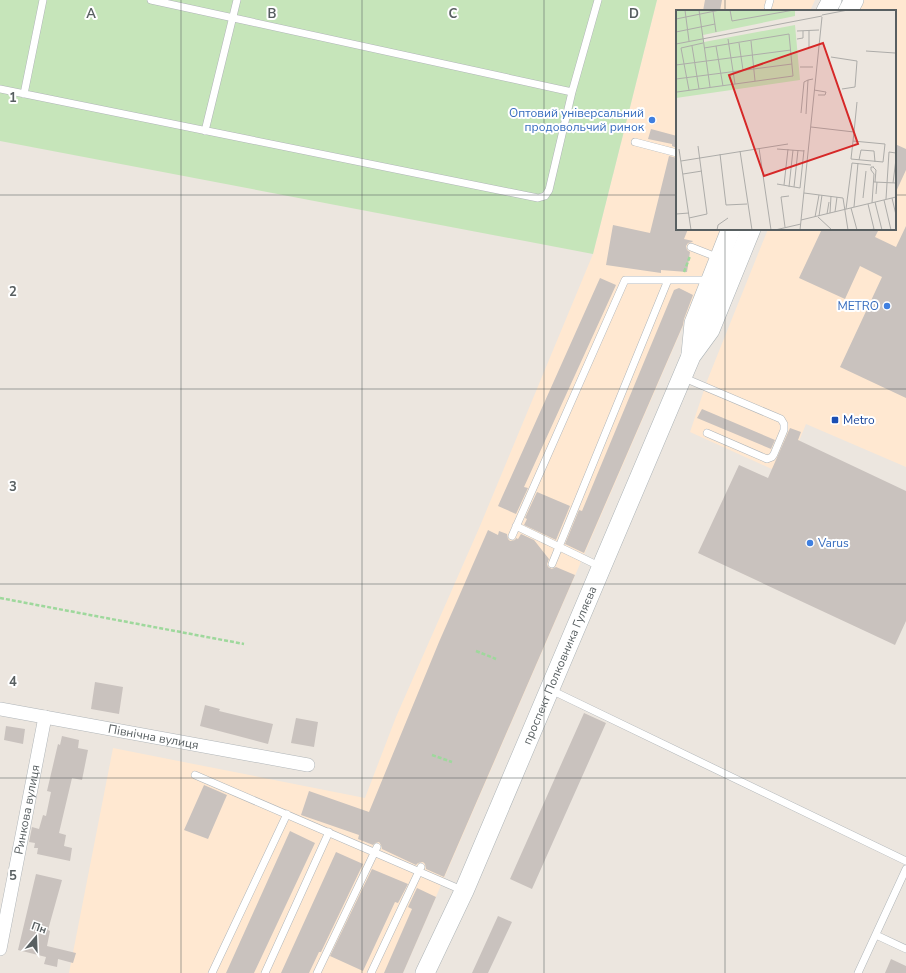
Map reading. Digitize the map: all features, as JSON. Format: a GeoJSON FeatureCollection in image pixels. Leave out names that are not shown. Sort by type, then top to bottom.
{"type":"FeatureCollection","features":[{"type":"Feature","properties":{"kind":"main road"},"geometry":{"type":"LineString","coordinates":[[827,10],[832,0]]}},
{"type":"Feature","properties":{"kind":"main road"},"geometry":{"type":"LineString","coordinates":[[849,10],[854,0]]}},
{"type":"Feature","properties":{"kind":"main road","name":"проспект Полковника Гуляєва"},"geometry":{"type":"LineString","coordinates":[[691,356],[694,323],[731,230]]}},
{"type":"Feature","properties":{"kind":"main road","name":"проспект Полковника Гуляєва"},"geometry":{"type":"LineString","coordinates":[[425,973],[464,891],[691,356],[710,330],[751,230]]}},
{"type":"Feature","properties":{"kind":"street","name":"Північна вулиця"},"geometry":{"type":"LineString","coordinates":[[0,709],[308,765]]}},
{"type":"Feature","properties":{"kind":"street","name":"Ринкова вулиця"},"geometry":{"type":"LineString","coordinates":[[0,949],[45,717]]}},
{"type":"Feature","properties":{"kind":"lane"},"geometry":{"type":"LineString","coordinates":[[24,94],[43,0]]}},
{"type":"Feature","properties":{"kind":"lane"},"geometry":{"type":"LineString","coordinates":[[151,0],[572,92]]}},
{"type":"Feature","properties":{"kind":"lane"},"geometry":{"type":"LineString","coordinates":[[205,131],[237,0]]}},
{"type":"Feature","properties":{"kind":"lane"},"geometry":{"type":"LineString","coordinates":[[0,89],[538,198],[545,196],[549,190],[572,92],[598,0]]}},
{"type":"Feature","properties":{"kind":"lane"},"geometry":{"type":"LineString","coordinates":[[635,142],[676,153]]}},
{"type":"Feature","properties":{"kind":"lane"},"geometry":{"type":"LineString","coordinates":[[692,248],[720,258]]}},
{"type":"Feature","properties":{"kind":"lane"},"geometry":{"type":"LineString","coordinates":[[512,536],[625,280],[711,280]]}},
{"type":"Feature","properties":{"kind":"lane"},"geometry":{"type":"LineString","coordinates":[[552,564],[668,280]]}},
{"type":"Feature","properties":{"kind":"lane"},"geometry":{"type":"LineString","coordinates":[[682,377],[781,419],[784,424],[784,430],[774,454],[772,457],[767,459],[707,433]]}},
{"type":"Feature","properties":{"kind":"lane"},"geometry":{"type":"LineString","coordinates":[[516,526],[601,567]]}},
{"type":"Feature","properties":{"kind":"lane"},"geometry":{"type":"LineString","coordinates":[[549,689],[906,861]]}},
{"type":"Feature","properties":{"kind":"lane"},"geometry":{"type":"LineString","coordinates":[[195,775],[329,832],[375,849],[464,891]]}},
{"type":"Feature","properties":{"kind":"lane"},"geometry":{"type":"LineString","coordinates":[[212,973],[287,814]]}},
{"type":"Feature","properties":{"kind":"lane"},"geometry":{"type":"LineString","coordinates":[[265,973],[329,832]]}},
{"type":"Feature","properties":{"kind":"lane"},"geometry":{"type":"LineString","coordinates":[[317,973],[375,849]]}},
{"type":"Feature","properties":{"kind":"lane"},"geometry":{"type":"LineString","coordinates":[[371,973],[420,869]]}},
{"type":"Feature","properties":{"kind":"lane"},"geometry":{"type":"LineString","coordinates":[[858,973],[906,869]]}},
{"type":"Feature","properties":{"kind":"lane"},"geometry":{"type":"LineString","coordinates":[[876,934],[906,949]]}},
{"type":"Feature","properties":{"kind":"path"},"geometry":{"type":"LineString","coordinates":[[680,280],[692,248]]}},
{"type":"Feature","properties":{"kind":"path"},"geometry":{"type":"LineString","coordinates":[[0,598],[244,644]]}},
{"type":"Feature","properties":{"kind":"path"},"geometry":{"type":"LineString","coordinates":[[476,651],[496,659]]}},
{"type":"Feature","properties":{"kind":"path"},"geometry":{"type":"LineString","coordinates":[[432,754],[452,762]]}},
{"type":"Feature","properties":{"kind":"shaded area"},"geometry":{"type":"Polygon","coordinates":[[[657,0],[815,0],[810,10],[676,10],[676,230],[723,230],[696,296],[403,973],[69,973],[113,748],[365,798],[396,717],[480,526],[593,254],[657,0]]]}},
{"type":"Feature","properties":{"kind":"shaded area"},"geometry":{"type":"Polygon","coordinates":[[[860,0],[906,0],[906,467],[806,424],[785,475],[690,432],[707,381],[768,230],[896,230],[896,10],[855,10],[860,0]]]}},
{"type":"Feature","properties":{"kind":"green space"},"geometry":{"type":"Polygon","coordinates":[[[0,0],[657,0],[593,254],[0,141],[0,0]]]}},
{"type":"Feature","properties":{"kind":"building"},"geometry":{"type":"Polygon","coordinates":[[[705,0],[722,0],[720,10],[703,10],[705,0]]]}},
{"type":"Feature","properties":{"kind":"building"},"geometry":{"type":"Polygon","coordinates":[[[651,129],[676,136],[676,148],[672,146],[672,144],[648,139],[651,129]]]}},
{"type":"Feature","properties":{"kind":"building"},"geometry":{"type":"Polygon","coordinates":[[[896,144],[906,149],[906,170],[896,192],[896,144]]]}},
{"type":"Feature","properties":{"kind":"building"},"geometry":{"type":"Polygon","coordinates":[[[669,156],[676,158],[676,230],[688,230],[684,239],[693,241],[688,243],[686,246],[687,250],[690,252],[687,272],[661,270],[661,273],[606,265],[613,225],[650,233],[669,156]]]}},
{"type":"Feature","properties":{"kind":"building"},"geometry":{"type":"Polygon","coordinates":[[[906,226],[906,398],[840,367],[882,277],[860,266],[845,299],[799,278],[822,230],[878,230],[875,237],[896,247],[906,226]]]}},
{"type":"Feature","properties":{"kind":"building"},"geometry":{"type":"Polygon","coordinates":[[[600,278],[616,285],[524,487],[528,488],[516,514],[498,506],[600,278]]]}},
{"type":"Feature","properties":{"kind":"building"},"geometry":{"type":"Polygon","coordinates":[[[679,288],[693,295],[683,325],[584,553],[565,544],[579,510],[582,511],[674,290],[679,288]]]}},
{"type":"Feature","properties":{"kind":"building"},"geometry":{"type":"Polygon","coordinates":[[[702,409],[775,440],[771,449],[697,418],[702,409]]]}},
{"type":"Feature","properties":{"kind":"building"},"geometry":{"type":"Polygon","coordinates":[[[790,428],[801,432],[798,440],[906,491],[906,621],[895,645],[698,553],[739,465],[768,478],[790,428]]]}},
{"type":"Feature","properties":{"kind":"building"},"geometry":{"type":"Polygon","coordinates":[[[537,492],[570,506],[556,540],[524,525],[527,519],[525,518],[537,492]]]}},
{"type":"Feature","properties":{"kind":"building"},"geometry":{"type":"Polygon","coordinates":[[[488,530],[498,535],[499,531],[507,534],[510,541],[515,540],[516,538],[518,539],[521,534],[534,540],[549,559],[547,564],[548,567],[552,569],[556,567],[575,575],[444,877],[426,869],[423,862],[416,865],[382,849],[379,842],[373,845],[358,839],[359,835],[301,815],[309,791],[369,812],[439,642],[488,530]]]}},
{"type":"Feature","properties":{"kind":"building"},"geometry":{"type":"Polygon","coordinates":[[[95,682],[123,687],[119,714],[91,709],[95,682]]]}},
{"type":"Feature","properties":{"kind":"building"},"geometry":{"type":"Polygon","coordinates":[[[205,705],[220,709],[219,711],[273,724],[268,744],[200,726],[205,705]]]}},
{"type":"Feature","properties":{"kind":"building"},"geometry":{"type":"Polygon","coordinates":[[[584,713],[606,723],[532,889],[510,879],[584,713]]]}},
{"type":"Feature","properties":{"kind":"building"},"geometry":{"type":"Polygon","coordinates":[[[296,718],[318,722],[314,747],[291,743],[296,718]]]}},
{"type":"Feature","properties":{"kind":"building"},"geometry":{"type":"Polygon","coordinates":[[[6,726],[25,729],[23,744],[4,740],[6,726]]]}},
{"type":"Feature","properties":{"kind":"building"},"geometry":{"type":"Polygon","coordinates":[[[62,736],[79,740],[78,748],[88,750],[82,780],[72,778],[59,833],[66,835],[64,846],[72,848],[70,861],[37,854],[38,848],[34,848],[35,843],[29,842],[32,827],[39,829],[43,815],[46,816],[51,792],[47,791],[58,744],[60,745],[62,736]]]}},
{"type":"Feature","properties":{"kind":"building"},"geometry":{"type":"Polygon","coordinates":[[[204,785],[227,795],[208,839],[184,830],[204,785]]]}},
{"type":"Feature","properties":{"kind":"building"},"geometry":{"type":"Polygon","coordinates":[[[290,831],[315,843],[254,973],[226,973],[290,831]]]}},
{"type":"Feature","properties":{"kind":"building"},"geometry":{"type":"Polygon","coordinates":[[[336,852],[363,864],[321,952],[319,952],[309,973],[281,973],[336,852]]]}},
{"type":"Feature","properties":{"kind":"building"},"geometry":{"type":"Polygon","coordinates":[[[372,869],[408,884],[398,903],[395,902],[363,971],[330,956],[372,869]]]}},
{"type":"Feature","properties":{"kind":"building"},"geometry":{"type":"Polygon","coordinates":[[[36,874],[62,880],[48,930],[50,931],[47,946],[76,953],[73,963],[58,959],[57,967],[44,964],[46,957],[18,950],[36,874]]]}},
{"type":"Feature","properties":{"kind":"building"},"geometry":{"type":"Polygon","coordinates":[[[417,888],[436,897],[403,973],[384,973],[412,909],[408,907],[417,888]]]}},
{"type":"Feature","properties":{"kind":"building"},"geometry":{"type":"Polygon","coordinates":[[[498,916],[512,922],[488,973],[472,973],[498,916]]]}},
{"type":"Feature","properties":{"kind":"building"},"geometry":{"type":"Polygon","coordinates":[[[891,959],[906,966],[906,973],[885,973],[891,959]]]}},
{"type":"Feature","properties":{"kind":"place","name":"Оптовий універсальний продовольчий ринок"},"geometry":{"type":"Point","coordinates":[652,120]}},
{"type":"Feature","properties":{"kind":"place","name":"METRO"},"geometry":{"type":"Point","coordinates":[887,306]}},
{"type":"Feature","properties":{"kind":"place","name":"Metro"},"geometry":{"type":"Point","coordinates":[835,420]}},
{"type":"Feature","properties":{"kind":"place","name":"Varus"},"geometry":{"type":"Point","coordinates":[810,543]}}]}
